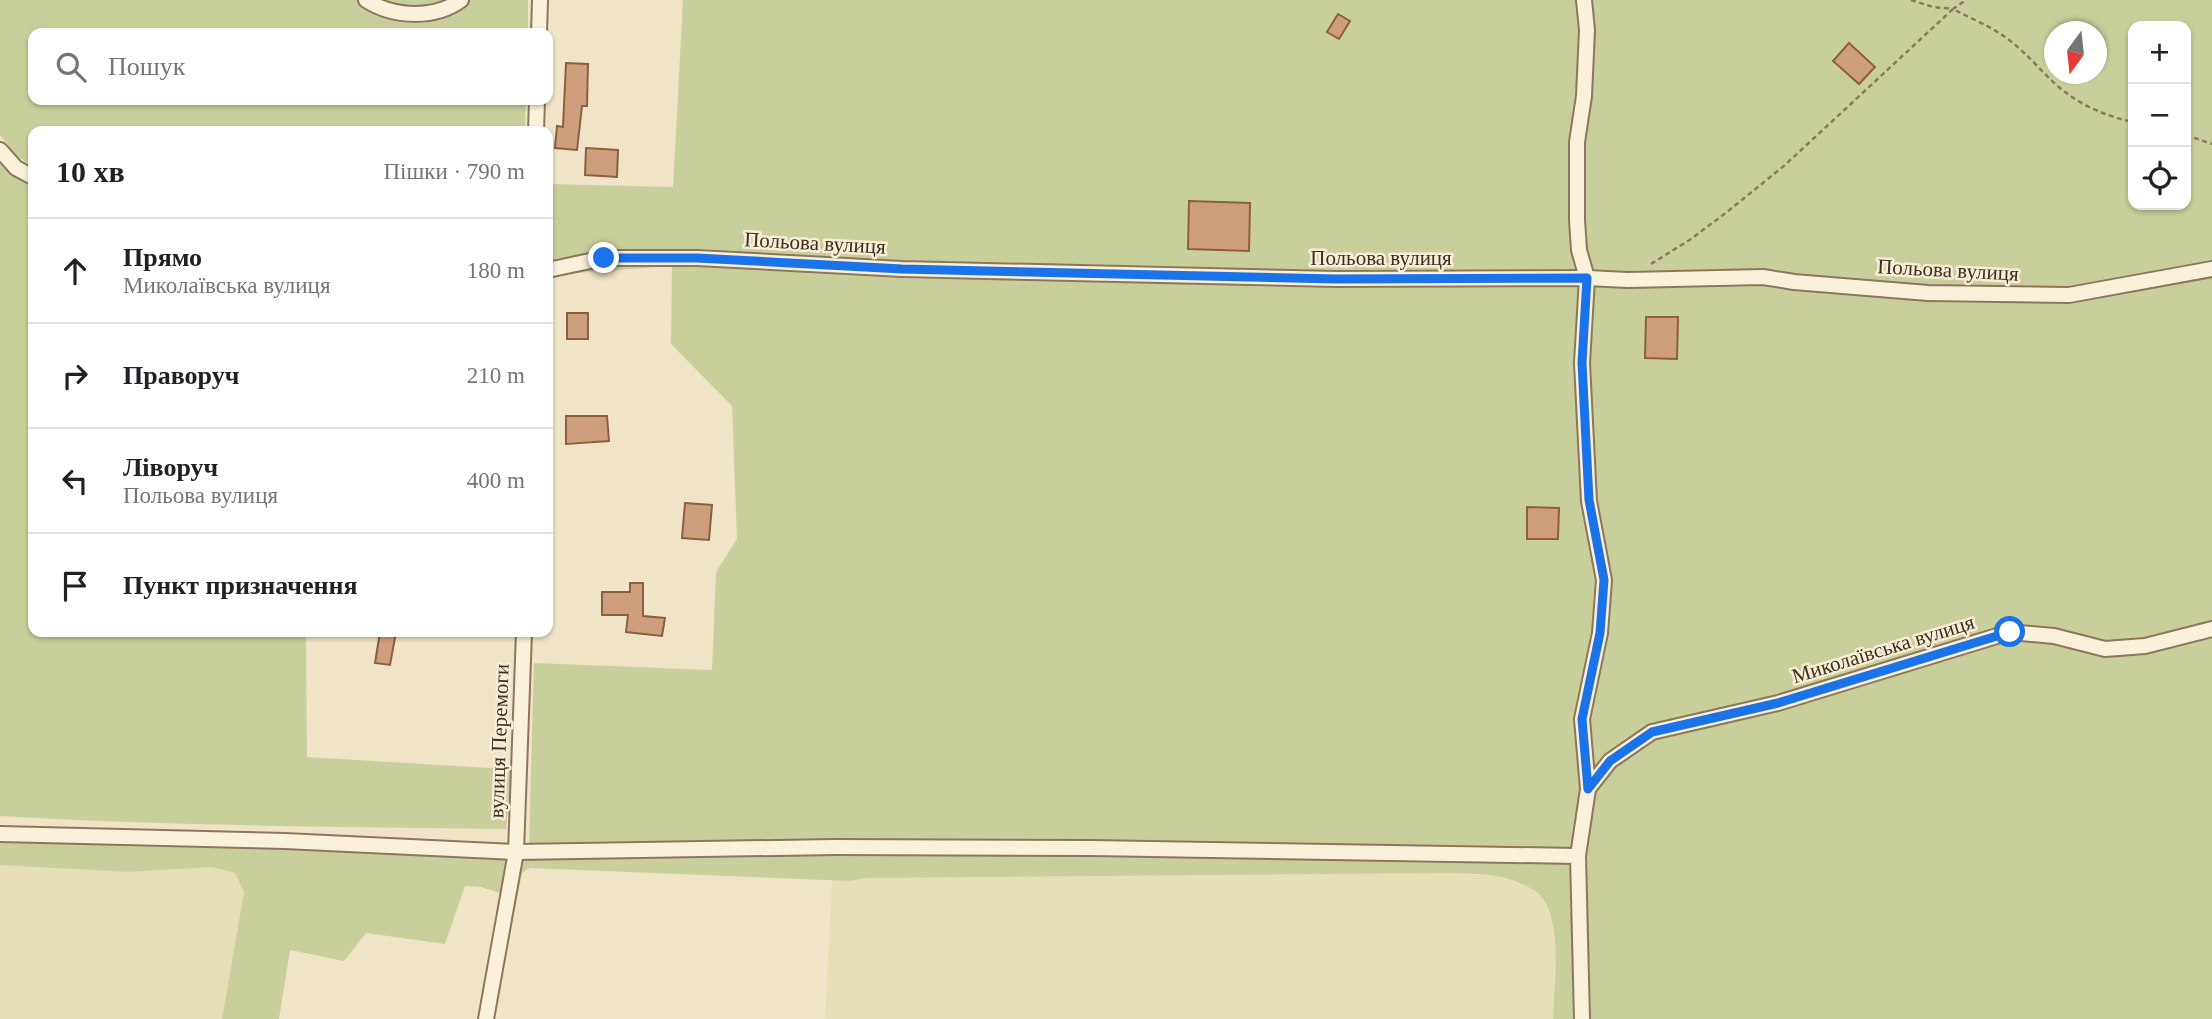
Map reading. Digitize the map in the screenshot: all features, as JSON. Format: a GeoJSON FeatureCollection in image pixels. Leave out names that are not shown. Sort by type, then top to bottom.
{"type":"FeatureCollection","features":[{"type":"Feature","properties":{"kind":"street"},"geometry":{"type":"LineString","coordinates":[[366,0],[405,14],[429,14],[452,7],[461,0]]}},
{"type":"Feature","properties":{"kind":"street"},"geometry":{"type":"LineString","coordinates":[[539,28],[540,0]]}},
{"type":"Feature","properties":{"kind":"street"},"geometry":{"type":"LineString","coordinates":[[1582,1019],[1578,856],[1588,789],[1582,719],[1600,633],[1604,580],[1589,500],[1582,363],[1587,278],[1579,250],[1577,220],[1577,142],[1584,96],[1587,30],[1584,0]]}},
{"type":"Feature","properties":{"kind":"street"},"geometry":{"type":"LineString","coordinates":[[536,126],[537,105]]}},
{"type":"Feature","properties":{"kind":"street"},"geometry":{"type":"LineString","coordinates":[[0,150],[16,168],[28,174]]}},
{"type":"Feature","properties":{"kind":"street","name":"Польова вулиця"},"geometry":{"type":"LineString","coordinates":[[553,269],[604,258],[697,258],[902,269],[1336,279],[1628,280],[1763,277],[1928,293],[2069,295],[2212,269]]}},
{"type":"Feature","properties":{"kind":"street","name":"Миколаївська вулиця"},"geometry":{"type":"LineString","coordinates":[[1588,789],[1610,761],[1652,732],[1778,703],[2010,632],[2054,636],[2105,649],[2145,646],[2212,629]]}},
{"type":"Feature","properties":{"kind":"street","name":"вулиця Перемоги"},"geometry":{"type":"LineString","coordinates":[[486,1019],[516,852],[524,637]]}},
{"type":"Feature","properties":{"kind":"street"},"geometry":{"type":"LineString","coordinates":[[0,834],[285,841],[516,852],[847,847],[1578,856]]}},
{"type":"Feature","properties":{"kind":"path"},"geometry":{"type":"LineString","coordinates":[[1911,0],[1933,7],[1953,9],[2004,36],[2051,80],[2080,102],[2104,116],[2128,121]]}},
{"type":"Feature","properties":{"kind":"path"},"geometry":{"type":"LineString","coordinates":[[1628,280],[1691,239],[1784,165],[1966,0]]}},
{"type":"Feature","properties":{"kind":"path"},"geometry":{"type":"LineString","coordinates":[[2191,137],[2212,144]]}},
{"type":"Feature","properties":{"kind":"shaded area"},"geometry":{"type":"Polygon","coordinates":[[[0,865],[128,872],[212,867],[236,873],[244,892],[222,1019],[0,1019],[0,865]]]}},
{"type":"Feature","properties":{"kind":"shaded area"},"geometry":{"type":"Polygon","coordinates":[[[1442,873],[1496,876],[1530,887],[1544,899],[1552,921],[1555,947],[1553,1019],[825,1019],[832,880],[1442,873]]]}},
{"type":"Feature","properties":{"kind":"green space"},"geometry":{"type":"Polygon","coordinates":[[[0,0],[528,0],[528,28],[28,28],[28,105],[526,105],[525,126],[28,126],[28,163],[16,155],[0,135],[0,0]]]}},
{"type":"Feature","properties":{"kind":"green space"},"geometry":{"type":"Polygon","coordinates":[[[683,0],[2212,0],[2212,1019],[1553,1019],[1555,942],[1550,912],[1540,895],[1523,884],[1483,874],[866,878],[850,881],[530,868],[522,873],[493,1019],[480,1019],[503,894],[481,887],[465,886],[445,944],[366,933],[344,961],[290,950],[279,1019],[222,1019],[244,892],[235,873],[212,867],[128,872],[0,865],[0,840],[529,846],[534,663],[712,670],[716,572],[737,539],[732,406],[671,344],[672,266],[553,275],[553,184],[673,187],[683,0]]]}},
{"type":"Feature","properties":{"kind":"green space"},"geometry":{"type":"Polygon","coordinates":[[[0,162],[11,173],[28,182],[28,637],[306,637],[307,757],[490,768],[512,766],[506,829],[190,824],[0,816],[0,162]]]}},
{"type":"Feature","properties":{"kind":"building"},"geometry":{"type":"Polygon","coordinates":[[[1338,14],[1350,21],[1339,39],[1327,32],[1338,14]]]}},
{"type":"Feature","properties":{"kind":"building"},"geometry":{"type":"Polygon","coordinates":[[[1849,43],[1875,67],[1859,84],[1833,61],[1849,43]]]}},
{"type":"Feature","properties":{"kind":"building"},"geometry":{"type":"Polygon","coordinates":[[[566,63],[588,64],[587,106],[582,106],[577,150],[555,148],[557,126],[563,127],[566,63]]]}},
{"type":"Feature","properties":{"kind":"building"},"geometry":{"type":"Polygon","coordinates":[[[586,148],[618,150],[617,177],[585,175],[586,148]]]}},
{"type":"Feature","properties":{"kind":"building"},"geometry":{"type":"Polygon","coordinates":[[[1189,201],[1250,203],[1249,251],[1188,249],[1189,201]]]}},
{"type":"Feature","properties":{"kind":"building"},"geometry":{"type":"Polygon","coordinates":[[[567,313],[588,313],[588,339],[567,339],[567,313]]]}},
{"type":"Feature","properties":{"kind":"building"},"geometry":{"type":"Polygon","coordinates":[[[1646,317],[1678,317],[1677,359],[1645,358],[1646,317]]]}},
{"type":"Feature","properties":{"kind":"building"},"geometry":{"type":"Polygon","coordinates":[[[566,416],[607,416],[609,441],[566,444],[566,416]]]}},
{"type":"Feature","properties":{"kind":"building"},"geometry":{"type":"Polygon","coordinates":[[[685,503],[712,505],[709,540],[682,538],[685,503]]]}},
{"type":"Feature","properties":{"kind":"building"},"geometry":{"type":"Polygon","coordinates":[[[1527,507],[1559,508],[1558,539],[1527,539],[1527,507]]]}},
{"type":"Feature","properties":{"kind":"building"},"geometry":{"type":"Polygon","coordinates":[[[630,583],[643,583],[643,616],[665,618],[662,636],[626,632],[628,615],[602,615],[602,592],[630,592],[630,583]]]}},
{"type":"Feature","properties":{"kind":"building"},"geometry":{"type":"Polygon","coordinates":[[[379,637],[395,637],[390,665],[375,663],[379,637]]]}},
{"type":"Feature","properties":{"kind":"route"},"geometry":{"type":"LineString","coordinates":[[604,258],[697,258],[902,269],[1336,279],[1587,278],[1582,363],[1589,500],[1604,580],[1600,633],[1582,719],[1588,789],[1610,761],[1652,732],[1778,703],[2010,632]]}}]}
